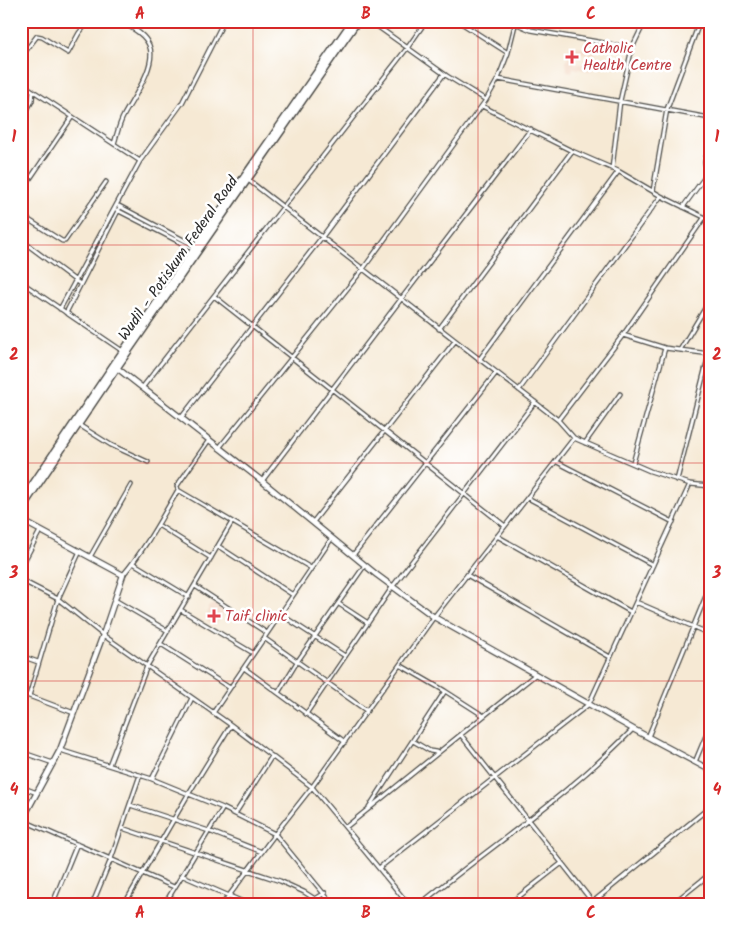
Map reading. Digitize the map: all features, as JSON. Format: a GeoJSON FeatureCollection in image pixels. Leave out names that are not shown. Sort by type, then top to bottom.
{"type":"FeatureCollection","features":[{"type":"Feature","properties":{"kind":"main road","name":"Wudil - Potiskum Federal Road"},"geometry":{"type":"LineString","coordinates":[[246,178],[352,21]]}},
{"type":"Feature","properties":{"kind":"main road","name":"Wudil - Potiskum Federal Road"},"geometry":{"type":"LineString","coordinates":[[21,501],[357,21]]}},
{"type":"Feature","properties":{"kind":"main road","name":"Wudil - Potiskum Federal Road"},"geometry":{"type":"LineString","coordinates":[[21,510],[76,423],[117,368],[124,353]]}},
{"type":"Feature","properties":{"kind":"street"},"geometry":{"type":"LineString","coordinates":[[21,57],[37,36],[42,37],[68,53],[89,21]]}},
{"type":"Feature","properties":{"kind":"street"},"geometry":{"type":"LineString","coordinates":[[114,144],[124,116],[137,95],[151,58],[149,43],[142,34],[120,21]]}},
{"type":"Feature","properties":{"kind":"street"},"geometry":{"type":"LineString","coordinates":[[66,313],[140,161],[182,103],[224,21]]}},
{"type":"Feature","properties":{"kind":"street"},"geometry":{"type":"LineString","coordinates":[[370,21],[444,74],[486,100]]}},
{"type":"Feature","properties":{"kind":"street"},"geometry":{"type":"LineString","coordinates":[[142,388],[408,47],[426,21]]}},
{"type":"Feature","properties":{"kind":"street"},"geometry":{"type":"LineString","coordinates":[[458,21],[508,52]]}},
{"type":"Feature","properties":{"kind":"street"},"geometry":{"type":"LineString","coordinates":[[510,21],[531,30],[632,48]]}},
{"type":"Feature","properties":{"kind":"street"},"geometry":{"type":"LineString","coordinates":[[612,169],[620,101],[632,48],[645,21]]}},
{"type":"Feature","properties":{"kind":"street"},"geometry":{"type":"LineString","coordinates":[[653,191],[667,110],[700,21]]}},
{"type":"Feature","properties":{"kind":"street"},"geometry":{"type":"LineString","coordinates":[[219,448],[363,269],[482,106],[498,79],[508,52],[515,23]]}},
{"type":"Feature","properties":{"kind":"street"},"geometry":{"type":"LineString","coordinates":[[181,418],[322,237],[444,74]]}},
{"type":"Feature","properties":{"kind":"street"},"geometry":{"type":"LineString","coordinates":[[498,79],[708,118],[710,111]]}},
{"type":"Feature","properties":{"kind":"street"},"geometry":{"type":"LineString","coordinates":[[21,83],[140,161]]}},
{"type":"Feature","properties":{"kind":"street"},"geometry":{"type":"LineString","coordinates":[[21,120],[32,101],[33,91]]}},
{"type":"Feature","properties":{"kind":"street"},"geometry":{"type":"LineString","coordinates":[[482,106],[572,151],[618,171],[661,196],[710,220]]}},
{"type":"Feature","properties":{"kind":"street"},"geometry":{"type":"LineString","coordinates":[[21,192],[72,117]]}},
{"type":"Feature","properties":{"kind":"street"},"geometry":{"type":"LineString","coordinates":[[262,481],[531,129]]}},
{"type":"Feature","properties":{"kind":"street"},"geometry":{"type":"LineString","coordinates":[[683,207],[708,172],[705,162],[710,142]]}},
{"type":"Feature","properties":{"kind":"street"},"geometry":{"type":"LineString","coordinates":[[439,329],[572,151]]}},
{"type":"Feature","properties":{"kind":"street"},"geometry":{"type":"LineString","coordinates":[[479,360],[618,171]]}},
{"type":"Feature","properties":{"kind":"street"},"geometry":{"type":"LineString","coordinates":[[246,178],[558,420],[574,438],[650,471],[690,484],[710,486]]}},
{"type":"Feature","properties":{"kind":"street"},"geometry":{"type":"LineString","coordinates":[[21,215],[62,241],[66,241],[106,182]]}},
{"type":"Feature","properties":{"kind":"street"},"geometry":{"type":"LineString","coordinates":[[519,390],[661,196]]}},
{"type":"Feature","properties":{"kind":"street"},"geometry":{"type":"LineString","coordinates":[[117,207],[196,249]]}},
{"type":"Feature","properties":{"kind":"street"},"geometry":{"type":"LineString","coordinates":[[60,309],[117,207]]}},
{"type":"Feature","properties":{"kind":"street"},"geometry":{"type":"LineString","coordinates":[[558,420],[623,335],[704,217]]}},
{"type":"Feature","properties":{"kind":"street"},"geometry":{"type":"LineString","coordinates":[[21,240],[80,284]]}},
{"type":"Feature","properties":{"kind":"street"},"geometry":{"type":"LineString","coordinates":[[21,282],[124,353]]}},
{"type":"Feature","properties":{"kind":"street"},"geometry":{"type":"LineString","coordinates":[[214,296],[505,526]]}},
{"type":"Feature","properties":{"kind":"street"},"geometry":{"type":"LineString","coordinates":[[680,350],[710,300]]}},
{"type":"Feature","properties":{"kind":"street"},"geometry":{"type":"LineString","coordinates":[[623,335],[666,348],[709,354],[677,480]]}},
{"type":"Feature","properties":{"kind":"street"},"geometry":{"type":"LineString","coordinates":[[313,522],[455,341]]}},
{"type":"Feature","properties":{"kind":"street"},"geometry":{"type":"LineString","coordinates":[[633,464],[666,348]]}},
{"type":"Feature","properties":{"kind":"street"},"geometry":{"type":"LineString","coordinates":[[117,368],[434,617],[710,770]]}},
{"type":"Feature","properties":{"kind":"street"},"geometry":{"type":"LineString","coordinates":[[353,555],[496,373]]}},
{"type":"Feature","properties":{"kind":"street"},"geometry":{"type":"LineString","coordinates":[[585,443],[620,394]]}},
{"type":"Feature","properties":{"kind":"street"},"geometry":{"type":"LineString","coordinates":[[306,714],[393,586],[535,402]]}},
{"type":"Feature","properties":{"kind":"street"},"geometry":{"type":"LineString","coordinates":[[76,423],[111,445],[148,462]]}},
{"type":"Feature","properties":{"kind":"street"},"geometry":{"type":"LineString","coordinates":[[222,905],[312,787],[434,617],[574,438]]}},
{"type":"Feature","properties":{"kind":"street"},"geometry":{"type":"LineString","coordinates":[[174,887],[21,820],[60,750],[123,575],[158,525],[178,490],[177,486],[210,440]]}},
{"type":"Feature","properties":{"kind":"street"},"geometry":{"type":"LineString","coordinates":[[556,462],[673,522]]}},
{"type":"Feature","properties":{"kind":"street"},"geometry":{"type":"LineString","coordinates":[[379,868],[589,704],[690,484]]}},
{"type":"Feature","properties":{"kind":"street"},"geometry":{"type":"LineString","coordinates":[[90,557],[131,485]]}},
{"type":"Feature","properties":{"kind":"street"},"geometry":{"type":"LineString","coordinates":[[178,490],[311,568]]}},
{"type":"Feature","properties":{"kind":"street"},"geometry":{"type":"LineString","coordinates":[[528,498],[653,565]]}},
{"type":"Feature","properties":{"kind":"street"},"geometry":{"type":"LineString","coordinates":[[21,520],[123,575]]}},
{"type":"Feature","properties":{"kind":"street"},"geometry":{"type":"LineString","coordinates":[[109,765],[148,666],[232,522]]}},
{"type":"Feature","properties":{"kind":"street"},"geometry":{"type":"LineString","coordinates":[[158,525],[211,558]]}},
{"type":"Feature","properties":{"kind":"street"},"geometry":{"type":"LineString","coordinates":[[21,567],[40,531]]}},
{"type":"Feature","properties":{"kind":"street"},"geometry":{"type":"LineString","coordinates":[[497,536],[631,612]]}},
{"type":"Feature","properties":{"kind":"street"},"geometry":{"type":"LineString","coordinates":[[213,713],[332,538]]}},
{"type":"Feature","properties":{"kind":"street"},"geometry":{"type":"LineString","coordinates":[[218,546],[293,595]]}},
{"type":"Feature","properties":{"kind":"street"},"geometry":{"type":"LineString","coordinates":[[29,696],[58,599],[80,552]]}},
{"type":"Feature","properties":{"kind":"street"},"geometry":{"type":"LineString","coordinates":[[133,563],[188,597]]}},
{"type":"Feature","properties":{"kind":"street"},"geometry":{"type":"LineString","coordinates":[[278,693],[297,662],[366,565]]}},
{"type":"Feature","properties":{"kind":"street"},"geometry":{"type":"LineString","coordinates":[[467,576],[610,657]]}},
{"type":"Feature","properties":{"kind":"street"},"geometry":{"type":"LineString","coordinates":[[21,580],[58,599],[312,787],[409,905]]}},
{"type":"Feature","properties":{"kind":"street"},"geometry":{"type":"LineString","coordinates":[[195,586],[267,633]]}},
{"type":"Feature","properties":{"kind":"street"},"geometry":{"type":"LineString","coordinates":[[648,737],[710,586]]}},
{"type":"Feature","properties":{"kind":"street"},"geometry":{"type":"LineString","coordinates":[[114,600],[168,631]]}},
{"type":"Feature","properties":{"kind":"street"},"geometry":{"type":"LineString","coordinates":[[636,602],[710,634]]}},
{"type":"Feature","properties":{"kind":"street"},"geometry":{"type":"LineString","coordinates":[[338,604],[368,623]]}},
{"type":"Feature","properties":{"kind":"street"},"geometry":{"type":"LineString","coordinates":[[181,610],[253,654]]}},
{"type":"Feature","properties":{"kind":"street"},"geometry":{"type":"LineString","coordinates":[[280,614],[345,656]]}},
{"type":"Feature","properties":{"kind":"street"},"geometry":{"type":"LineString","coordinates":[[264,638],[367,711]]}},
{"type":"Feature","properties":{"kind":"street"},"geometry":{"type":"LineString","coordinates":[[161,644],[230,688]]}},
{"type":"Feature","properties":{"kind":"street"},"geometry":{"type":"LineString","coordinates":[[21,656],[38,662]]}},
{"type":"Feature","properties":{"kind":"street"},"geometry":{"type":"LineString","coordinates":[[400,665],[484,716]]}},
{"type":"Feature","properties":{"kind":"street"},"geometry":{"type":"LineString","coordinates":[[244,668],[345,742]]}},
{"type":"Feature","properties":{"kind":"street"},"geometry":{"type":"LineString","coordinates":[[346,827],[536,674]]}},
{"type":"Feature","properties":{"kind":"street"},"geometry":{"type":"LineString","coordinates":[[367,810],[445,691]]}},
{"type":"Feature","properties":{"kind":"street"},"geometry":{"type":"LineString","coordinates":[[21,693],[74,712]]}},
{"type":"Feature","properties":{"kind":"street"},"geometry":{"type":"LineString","coordinates":[[152,779],[192,698]]}},
{"type":"Feature","properties":{"kind":"street"},"geometry":{"type":"LineString","coordinates":[[124,905],[174,818],[231,726]]}},
{"type":"Feature","properties":{"kind":"street"},"geometry":{"type":"LineString","coordinates":[[695,762],[710,726]]}},
{"type":"Feature","properties":{"kind":"street"},"geometry":{"type":"LineString","coordinates":[[419,905],[604,759],[633,729]]}},
{"type":"Feature","properties":{"kind":"street"},"geometry":{"type":"LineString","coordinates":[[461,735],[594,903]]}},
{"type":"Feature","properties":{"kind":"street"},"geometry":{"type":"LineString","coordinates":[[412,741],[437,753]]}},
{"type":"Feature","properties":{"kind":"street"},"geometry":{"type":"LineString","coordinates":[[60,750],[140,775],[189,793],[275,834],[333,905]]}},
{"type":"Feature","properties":{"kind":"street"},"geometry":{"type":"LineString","coordinates":[[21,752],[54,763]]}},
{"type":"Feature","properties":{"kind":"street"},"geometry":{"type":"LineString","coordinates":[[235,814],[272,756]]}},
{"type":"Feature","properties":{"kind":"street"},"geometry":{"type":"LineString","coordinates":[[92,905],[111,859],[140,775]]}},
{"type":"Feature","properties":{"kind":"street"},"geometry":{"type":"LineString","coordinates":[[21,787],[37,793]]}},
{"type":"Feature","properties":{"kind":"street"},"geometry":{"type":"LineString","coordinates":[[130,804],[174,818],[262,852]]}},
{"type":"Feature","properties":{"kind":"street"},"geometry":{"type":"LineString","coordinates":[[588,905],[594,903],[710,807]]}},
{"type":"Feature","properties":{"kind":"street"},"geometry":{"type":"LineString","coordinates":[[164,905],[223,808]]}},
{"type":"Feature","properties":{"kind":"street"},"geometry":{"type":"LineString","coordinates":[[122,828],[280,881],[315,899]]}},
{"type":"Feature","properties":{"kind":"street"},"geometry":{"type":"LineString","coordinates":[[52,905],[77,844]]}},
{"type":"Feature","properties":{"kind":"street"},"geometry":{"type":"LineString","coordinates":[[508,905],[562,863]]}},
{"type":"Feature","properties":{"kind":"street"},"geometry":{"type":"LineString","coordinates":[[671,905],[710,874]]}},
{"type":"Feature","properties":{"kind":"street"},"geometry":{"type":"LineString","coordinates":[[181,875],[250,905]]}},
{"type":"Feature","properties":{"kind":"street"},"geometry":{"type":"LineString","coordinates":[[314,905],[315,899],[325,893]]}},
{"type":"Feature","properties":{"kind":"street"},"geometry":{"type":"LineString","coordinates":[[21,895],[42,905]]}},
{"type":"Feature","properties":{"kind":"street"},"geometry":{"type":"LineString","coordinates":[[169,896],[185,905]]}},
{"type":"Feature","properties":{"kind":"shaded area","name":"Catholic Health Centre"},"geometry":{"type":"Polygon","coordinates":[[[570,46],[596,49],[595,55],[576,52],[574,63],[593,66],[591,71],[573,68],[572,72],[567,71],[566,59],[568,59],[570,46]]]}},
{"type":"Feature","properties":{"kind":"shaded area","name":"Taif clinic"},"geometry":{"type":"Polygon","coordinates":[[[214,604],[225,611],[215,626],[207,621],[208,607],[214,604]]]}},
{"type":"Feature","properties":{"kind":"place","name":"Catholic Health Centre"},"geometry":{"type":"Point","coordinates":[572,57]}},
{"type":"Feature","properties":{"kind":"place","name":"Taif clinic"},"geometry":{"type":"Point","coordinates":[214,616]}}]}
